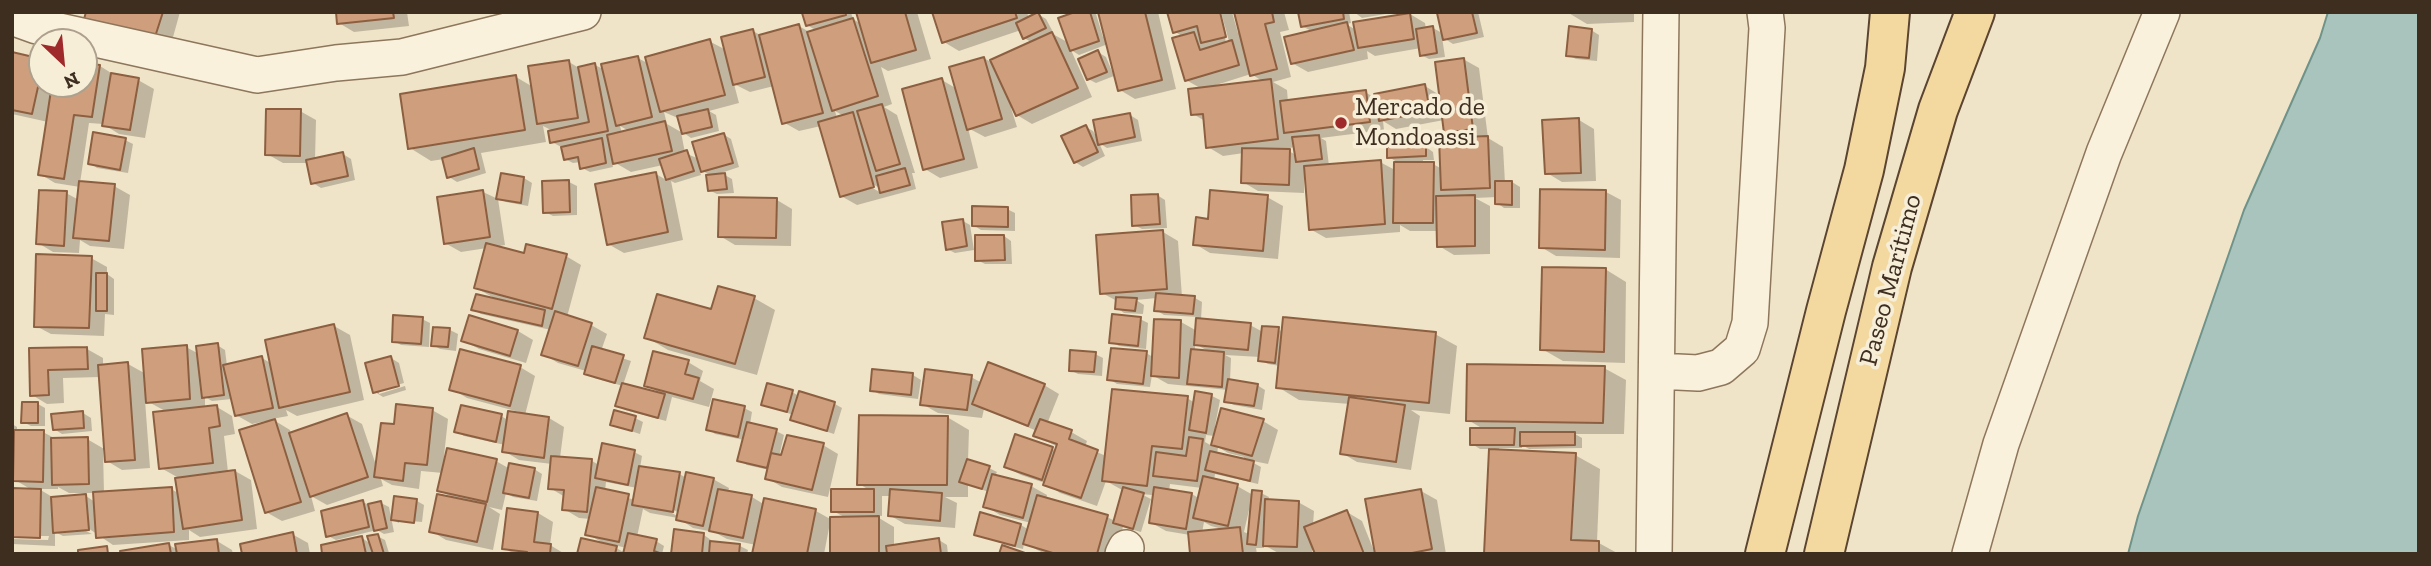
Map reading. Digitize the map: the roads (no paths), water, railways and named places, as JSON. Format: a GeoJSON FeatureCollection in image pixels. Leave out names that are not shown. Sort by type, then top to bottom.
{"type":"FeatureCollection","features":[{"type":"Feature","properties":{"kind":"main road","name":"Paseo Marítimo"},"geometry":{"type":"LineString","coordinates":[[1765,554],[1864,170],[1885,68],[1890,12]]}},
{"type":"Feature","properties":{"kind":"main road","name":"Paseo Marítimo"},"geometry":{"type":"LineString","coordinates":[[1824,554],[1892,267],[1938,110],[1975,12]]}},
{"type":"Feature","properties":{"kind":"street"},"geometry":{"type":"LineString","coordinates":[[12,17],[37,26],[257,75],[336,63],[402,57],[583,12]]}},
{"type":"Feature","properties":{"kind":"street"},"geometry":{"type":"LineString","coordinates":[[1654,554],[1661,12]]}},
{"type":"Feature","properties":{"kind":"street"},"geometry":{"type":"LineString","coordinates":[[1657,371],[1698,373],[1721,367],[1742,349],[1749,324],[1767,28],[1765,12]]}},
{"type":"Feature","properties":{"kind":"street"},"geometry":{"type":"LineString","coordinates":[[1970,554],[2001,444],[2104,153],[2162,12]]}},
{"type":"Feature","properties":{"kind":"water"},"geometry":{"type":"Polygon","coordinates":[[[2328,12],[2419,12],[2419,554],[2128,554],[2138,516],[2244,210],[2320,38],[2328,12]]]}},
{"type":"Feature","properties":{"kind":"place","name":"Mercado de Mondoassi"},"geometry":{"type":"Point","coordinates":[1341,123]}}]}
